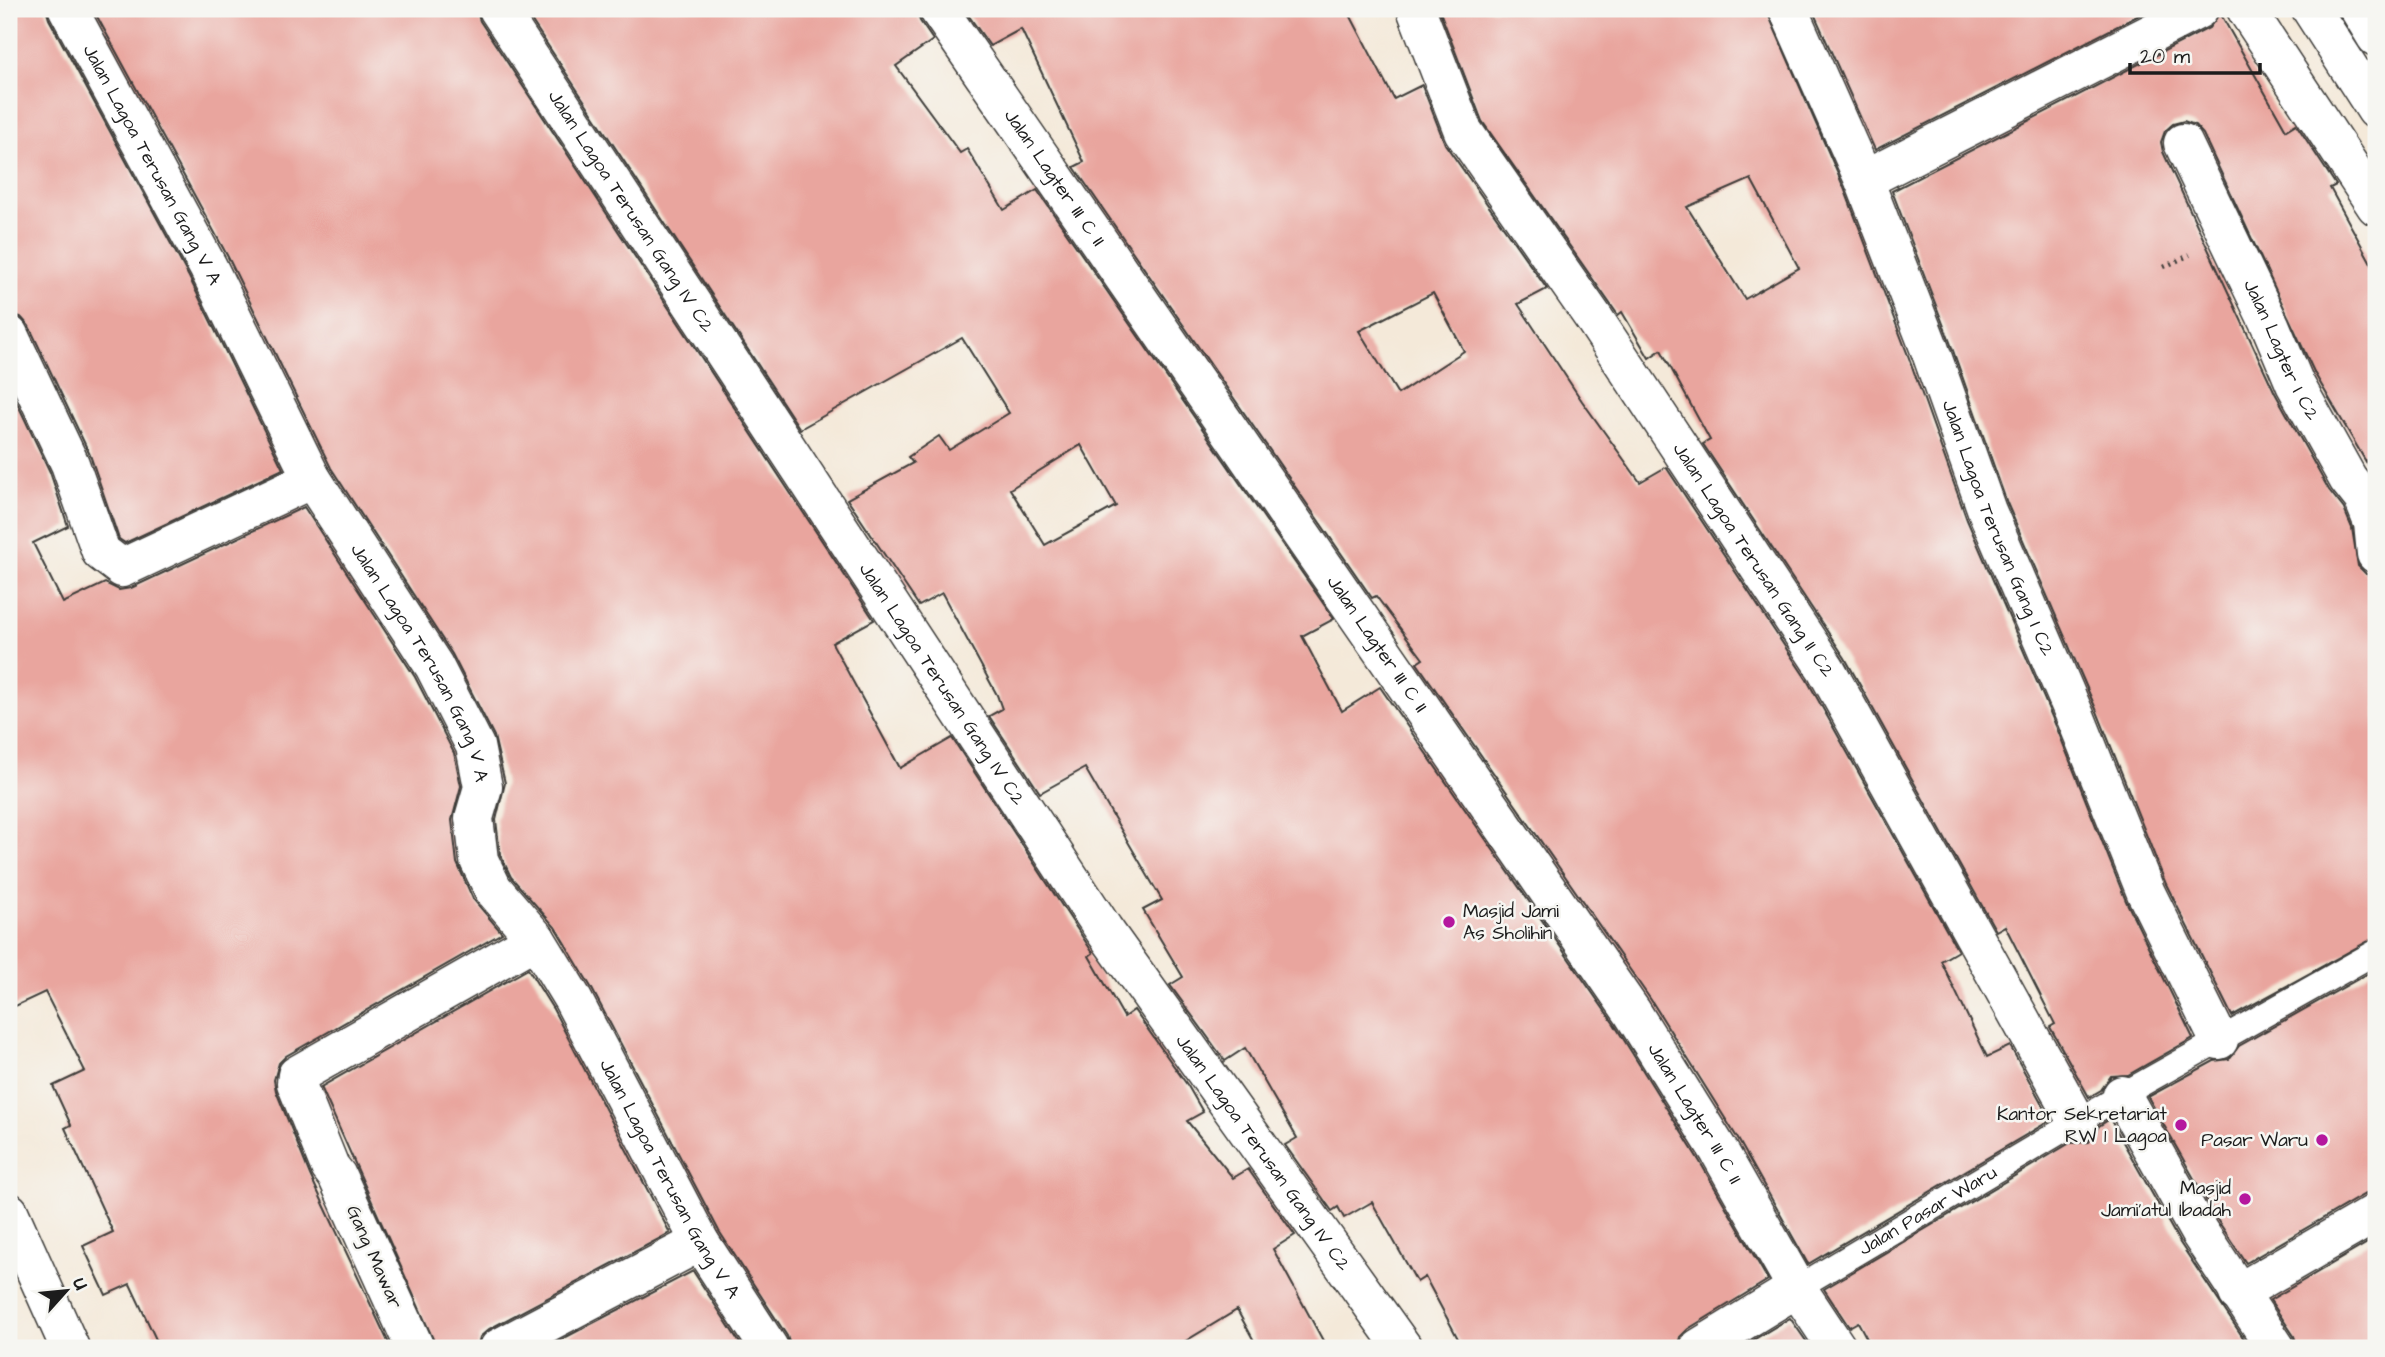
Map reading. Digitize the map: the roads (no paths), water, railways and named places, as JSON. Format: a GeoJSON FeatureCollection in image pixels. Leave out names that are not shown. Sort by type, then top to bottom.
{"type":"FeatureCollection","features":[{"type":"Feature","properties":{"kind":"main road","name":"Jalan Lagoa Terusan Gang V A"},"geometry":{"type":"LineString","coordinates":[[68,9],[208,267],[312,479],[434,666],[475,746],[483,787],[474,818],[479,860],[493,888],[536,939],[572,998],[700,1242],[769,1348]]}},
{"type":"Feature","properties":{"kind":"main road","name":"Jalan Lagoa Terusan Gang IV C2"},"geometry":{"type":"LineString","coordinates":[[498,9],[1104,930],[1403,1348]]}},
{"type":"Feature","properties":{"kind":"main road","name":"Jalan Lagter III C II"},"geometry":{"type":"LineString","coordinates":[[938,9],[1632,1012],[1719,1151],[1797,1289],[1837,1348]]}},
{"type":"Feature","properties":{"kind":"main road","name":"Jalan Lagoa Terusan Gang II C2"},"geometry":{"type":"LineString","coordinates":[[1416,9],[1463,131],[1595,320],[1826,669],[2078,1123]]}},
{"type":"Feature","properties":{"kind":"main road","name":"Jalan Lagoa Terusan Gang I C2"},"geometry":{"type":"LineString","coordinates":[[1788,9],[1864,180],[1930,350],[1987,511],[2076,718],[2146,893],[2219,1041]]}},
{"type":"Feature","properties":{"kind":"main road"},"geometry":{"type":"LineString","coordinates":[[1864,180],[2199,9]]}},
{"type":"Feature","properties":{"kind":"main road"},"geometry":{"type":"LineString","coordinates":[[2246,9],[2376,206]]}},
{"type":"Feature","properties":{"kind":"main road"},"geometry":{"type":"LineString","coordinates":[[2311,9],[2376,110]]}},
{"type":"Feature","properties":{"kind":"main road"},"geometry":{"type":"LineString","coordinates":[[2359,9],[2376,37]]}},
{"type":"Feature","properties":{"kind":"main road","name":"Jalan Lagter I C2"},"geometry":{"type":"LineString","coordinates":[[2183,143],[2266,316],[2295,384],[2348,479],[2362,498],[2373,523],[2376,554]]}},
{"type":"Feature","properties":{"kind":"main road"},"geometry":{"type":"LineString","coordinates":[[9,335],[70,464],[101,552],[122,568],[312,479]]}},
{"type":"Feature","properties":{"kind":"main road","name":"Gang Mawar"},"geometry":{"type":"LineString","coordinates":[[415,1348],[337,1176],[330,1167],[296,1083],[297,1074],[536,939]]}},
{"type":"Feature","properties":{"kind":"main road"},"geometry":{"type":"LineString","coordinates":[[2122,1095],[2199,1232],[2276,1348]]}},
{"type":"Feature","properties":{"kind":"main road"},"geometry":{"type":"LineString","coordinates":[[9,1212],[70,1348]]}},
{"type":"Feature","properties":{"kind":"main road"},"geometry":{"type":"LineString","coordinates":[[2238,1293],[2376,1213]]}},
{"type":"Feature","properties":{"kind":"main road"},"geometry":{"type":"LineString","coordinates":[[499,1348],[700,1242]]}},
{"type":"Feature","properties":{"kind":"main road","name":"Jalan Pasar Waru"},"geometry":{"type":"LineString","coordinates":[[1699,1348],[1797,1289]]}},
{"type":"Feature","properties":{"kind":"lane","name":"Jalan Pasar Waru"},"geometry":{"type":"LineString","coordinates":[[1797,1289],[2122,1095],[2376,952]]}},
{"type":"Feature","properties":{"kind":"place","name":"Masjid Jami As Sholihin"},"geometry":{"type":"Point","coordinates":[1449,922]}},
{"type":"Feature","properties":{"kind":"place","name":"Kantor Sekretariat RW 1 Lagoa"},"geometry":{"type":"Point","coordinates":[2181,1125]}},
{"type":"Feature","properties":{"kind":"place","name":"Pasar Waru"},"geometry":{"type":"Point","coordinates":[2322,1140]}},
{"type":"Feature","properties":{"kind":"place","name":"Masjid Jami'atul Ibadah"},"geometry":{"type":"Point","coordinates":[2245,1199]}}]}
